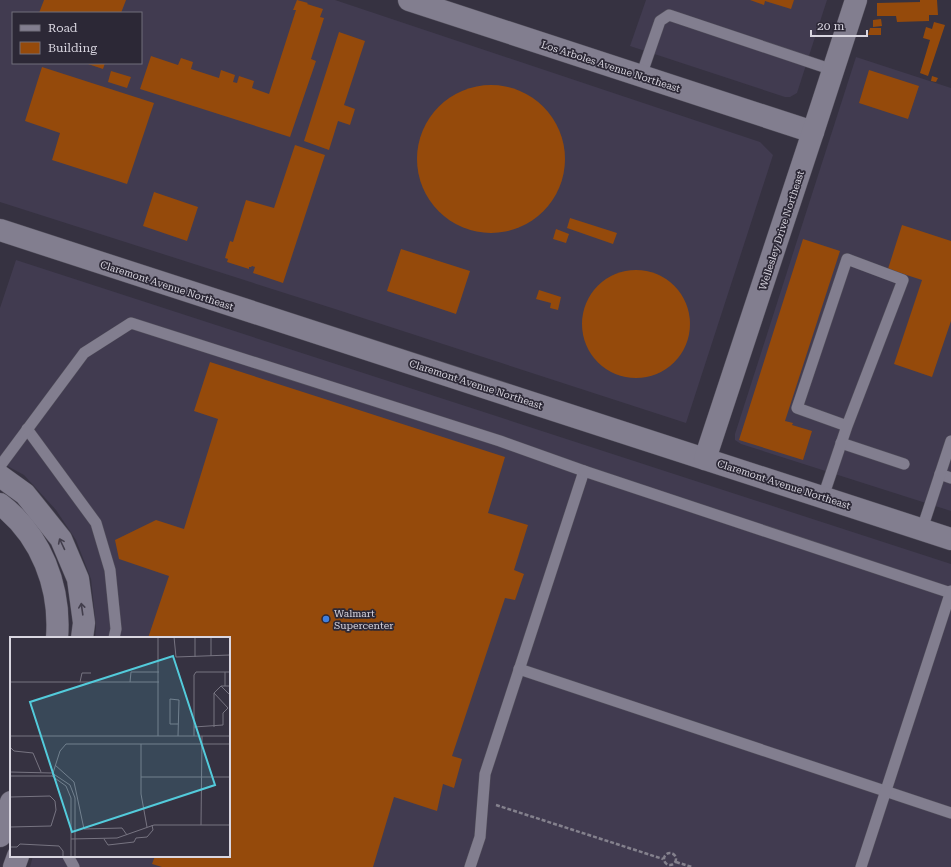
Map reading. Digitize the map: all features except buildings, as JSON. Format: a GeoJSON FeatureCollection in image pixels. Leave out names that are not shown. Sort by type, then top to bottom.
{"type":"FeatureCollection","features":[{"type":"Feature","properties":{"kind":"street","name":"Los Arboles Avenue Northeast"},"geometry":{"type":"LineString","coordinates":[[408,0],[813,132]]}},
{"type":"Feature","properties":{"kind":"street","name":"Wellesley Drive Northeast"},"geometry":{"type":"LineString","coordinates":[[704,458],[856,0]]}},
{"type":"Feature","properties":{"kind":"street","name":"Claremont Avenue Northeast"},"geometry":{"type":"LineString","coordinates":[[0,230],[951,539]]}},
{"type":"Feature","properties":{"kind":"street"},"geometry":{"type":"LineString","coordinates":[[0,476],[25,494],[60,538],[78,579],[84,623],[82,637]]}},
{"type":"Feature","properties":{"kind":"street"},"geometry":{"type":"LineString","coordinates":[[0,504],[10,511],[28,531],[43,556],[53,582],[58,621],[57,637]]}},
{"type":"Feature","properties":{"kind":"street"},"geometry":{"type":"LineString","coordinates":[[0,836],[10,805]]}},
{"type":"Feature","properties":{"kind":"street"},"geometry":{"type":"LineString","coordinates":[[14,867],[18,857]]}},
{"type":"Feature","properties":{"kind":"lane"},"geometry":{"type":"LineString","coordinates":[[641,76],[660,21],[669,15],[833,70]]}},
{"type":"Feature","properties":{"kind":"lane"},"geometry":{"type":"LineString","coordinates":[[823,497],[847,426],[903,280],[847,259],[797,408],[847,426]]}},
{"type":"Feature","properties":{"kind":"lane"},"geometry":{"type":"LineString","coordinates":[[0,466],[84,353],[131,323],[500,441],[584,471],[951,592],[861,867]]}},
{"type":"Feature","properties":{"kind":"lane"},"geometry":{"type":"LineString","coordinates":[[27,429],[96,524],[110,570],[116,629],[114,637]]}},
{"type":"Feature","properties":{"kind":"lane"},"geometry":{"type":"LineString","coordinates":[[922,529],[951,441]]}},
{"type":"Feature","properties":{"kind":"lane"},"geometry":{"type":"LineString","coordinates":[[841,443],[904,464]]}},
{"type":"Feature","properties":{"kind":"lane"},"geometry":{"type":"LineString","coordinates":[[470,867],[480,837],[485,774],[584,471]]}},
{"type":"Feature","properties":{"kind":"lane"},"geometry":{"type":"LineString","coordinates":[[940,474],[951,478]]}},
{"type":"Feature","properties":{"kind":"lane"},"geometry":{"type":"LineString","coordinates":[[519,670],[951,813]]}},
{"type":"Feature","properties":{"kind":"lane"},"geometry":{"type":"LineString","coordinates":[[69,857],[74,867]]}},
{"type":"Feature","properties":{"kind":"path"},"geometry":{"type":"LineString","coordinates":[[490,803],[663,859],[665,864],[668,866],[673,865],[676,862]]}},
{"type":"Feature","properties":{"kind":"path"},"geometry":{"type":"LineString","coordinates":[[663,859],[665,855],[670,853],[675,856],[676,862]]}},
{"type":"Feature","properties":{"kind":"path"},"geometry":{"type":"LineString","coordinates":[[676,862],[692,867]]}},
{"type":"Feature","properties":{"kind":"shaded area"},"geometry":{"type":"Polygon","coordinates":[[[0,0],[335,0],[760,142],[773,155],[686,423],[0,202],[0,0]]]}},
{"type":"Feature","properties":{"kind":"shaded area"},"geometry":{"type":"Polygon","coordinates":[[[646,0],[827,0],[797,93],[790,97],[785,97],[630,46],[646,0]]]}},
{"type":"Feature","properties":{"kind":"shaded area"},"geometry":{"type":"Polygon","coordinates":[[[856,57],[951,88],[951,511],[741,444],[735,440],[735,434],[856,57]]]}},
{"type":"Feature","properties":{"kind":"shaded area"},"geometry":{"type":"Polygon","coordinates":[[[16,260],[951,564],[951,867],[30,867],[33,857],[230,857],[230,637],[95,637],[96,626],[91,579],[76,540],[56,510],[24,475],[0,462],[0,308],[16,260]]]}},
{"type":"Feature","properties":{"kind":"place","name":"Walmart Supercenter"},"geometry":{"type":"Point","coordinates":[326,619]}}]}
